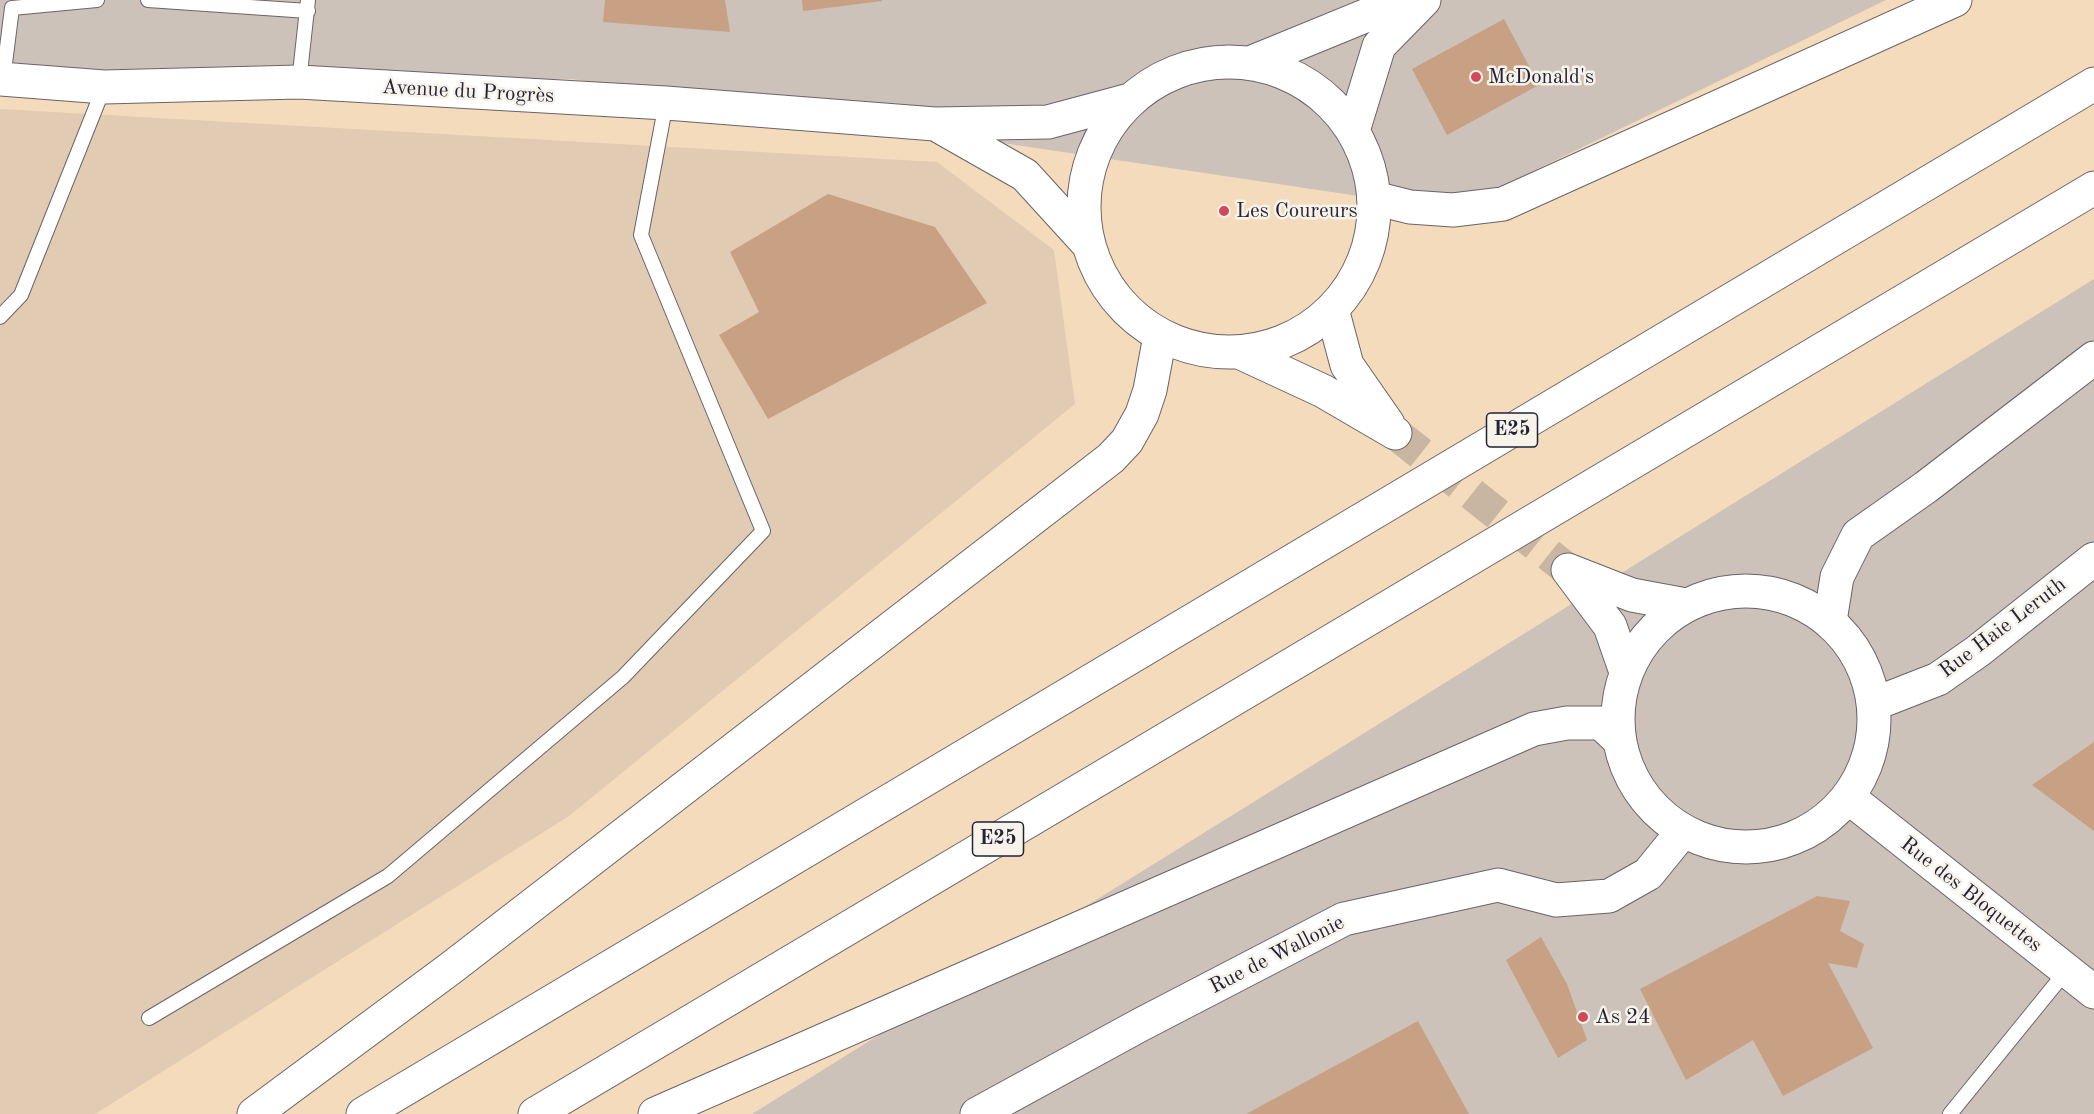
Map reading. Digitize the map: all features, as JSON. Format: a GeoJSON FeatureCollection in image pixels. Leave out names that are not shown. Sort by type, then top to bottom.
{"type":"FeatureCollection","features":[{"type":"Feature","properties":{"kind":"main road"},"geometry":{"type":"LineString","coordinates":[[1251,63],[1404,0]]}},
{"type":"Feature","properties":{"kind":"main road"},"geometry":{"type":"LineString","coordinates":[[1353,131],[1379,46],[1424,0]]}},
{"type":"Feature","properties":{"kind":"main road"},"geometry":{"type":"LineString","coordinates":[[1374,198],[1410,207],[1452,210],[1503,204],[1955,0]]}},
{"type":"Feature","properties":{"kind":"main road"},"geometry":{"type":"LineString","coordinates":[[1207,63],[1251,63],[1291,75],[1326,98],[1353,131],[1368,163],[1374,198],[1371,239],[1356,277],[1332,309],[1289,339],[1239,352],[1198,350],[1161,336],[1128,312],[1102,280],[1087,243],[1084,191],[1098,141],[1130,100],[1166,76],[1186,69],[1207,63]]}},
{"type":"Feature","properties":{"kind":"main road","name":"Avenue du Progrès"},"geometry":{"type":"LineString","coordinates":[[2,79],[104,87],[299,82],[666,103],[935,124],[1048,122],[1130,100]]}},
{"type":"Feature","properties":{"kind":"main road","name":"E25"},"geometry":{"type":"LineString","coordinates":[[363,1114],[2094,84]]}},
{"type":"Feature","properties":{"kind":"main road","name":"Avenue du Progrès"},"geometry":{"type":"LineString","coordinates":[[935,124],[1025,175],[1087,243]]}},
{"type":"Feature","properties":{"kind":"main road","name":"E25"},"geometry":{"type":"LineString","coordinates":[[535,1114],[2094,188]]}},
{"type":"Feature","properties":{"kind":"main road"},"geometry":{"type":"LineString","coordinates":[[1239,352],[1323,391],[1395,433],[1347,365],[1332,309]]}},
{"type":"Feature","properties":{"kind":"main road"},"geometry":{"type":"LineString","coordinates":[[254,1114],[451,968],[1111,458],[1127,441],[1142,414],[1150,390],[1161,336]]}},
{"type":"Feature","properties":{"kind":"main road"},"geometry":{"type":"LineString","coordinates":[[1830,621],[1837,577],[1858,535],[1926,487],[2094,358]]}},
{"type":"Feature","properties":{"kind":"main road","name":"Rue Haie Leruth"},"geometry":{"type":"LineString","coordinates":[[1874,704],[1938,679],[1978,651],[2094,559]]}},
{"type":"Feature","properties":{"kind":"main road"},"geometry":{"type":"LineString","coordinates":[[1626,672],[1610,626],[1568,570],[1632,595],[1686,605]]}},
{"type":"Feature","properties":{"kind":"main road"},"geometry":{"type":"LineString","coordinates":[[1761,591],[1798,601],[1830,621],[1852,645],[1867,673],[1874,704],[1874,737],[1865,769],[1848,797],[1822,823],[1790,840],[1754,847],[1718,844],[1683,831],[1653,808],[1631,776],[1619,740],[1618,706],[1626,672],[1641,645],[1661,623],[1686,605],[1722,592],[1761,591]]}},
{"type":"Feature","properties":{"kind":"main road"},"geometry":{"type":"LineString","coordinates":[[655,1114],[1534,729],[1567,723],[1601,723],[1619,740]]}},
{"type":"Feature","properties":{"kind":"main road","name":"Rue des Bloquettes"},"geometry":{"type":"LineString","coordinates":[[1848,797],[2094,992]]}},
{"type":"Feature","properties":{"kind":"main road","name":"Rue de Wallonie"},"geometry":{"type":"LineString","coordinates":[[977,1114],[1140,1025],[1344,919],[1498,885],[1556,900],[1609,896],[1648,874],[1683,831]]}},
{"type":"Feature","properties":{"kind":"lane"},"geometry":{"type":"LineString","coordinates":[[2,79],[12,8],[97,0]]}},
{"type":"Feature","properties":{"kind":"lane"},"geometry":{"type":"LineString","coordinates":[[148,0],[308,6],[299,82]]}},
{"type":"Feature","properties":{"kind":"lane"},"geometry":{"type":"LineString","coordinates":[[0,317],[21,296],[104,87]]}},
{"type":"Feature","properties":{"kind":"lane"},"geometry":{"type":"LineString","coordinates":[[149,1018],[388,876],[622,677],[763,531],[641,235],[666,103]]}},
{"type":"Feature","properties":{"kind":"lane"},"geometry":{"type":"LineString","coordinates":[[1950,1114],[2067,970]]}},
{"type":"Feature","properties":{"kind":"shaded area"},"geometry":{"type":"Polygon","coordinates":[[[0,0],[1886,0],[1453,210],[572,79],[3,79],[0,69],[0,0]]]}},
{"type":"Feature","properties":{"kind":"shaded area"},"geometry":{"type":"Polygon","coordinates":[[[0,109],[937,162],[1054,250],[1075,404],[569,816],[95,1114],[0,1114],[0,109]]]}},
{"type":"Feature","properties":{"kind":"shaded area"},"geometry":{"type":"Polygon","coordinates":[[[2094,279],[2094,1114],[752,1114],[2094,279]]]}},
{"type":"Feature","properties":{"kind":"building"},"geometry":{"type":"Polygon","coordinates":[[[605,0],[725,0],[730,32],[603,22],[605,0]]]}},
{"type":"Feature","properties":{"kind":"building"},"geometry":{"type":"Polygon","coordinates":[[[802,0],[882,0],[882,1],[803,11],[802,0]]]}},
{"type":"Feature","properties":{"kind":"building","name":"McDonald's"},"geometry":{"type":"Polygon","coordinates":[[[1504,19],[1539,85],[1447,135],[1412,69],[1504,19]]]}},
{"type":"Feature","properties":{"kind":"building"},"geometry":{"type":"Polygon","coordinates":[[[828,194],[935,227],[987,303],[768,419],[719,335],[759,312],[730,252],[828,194]]]}},
{"type":"Feature","properties":{"kind":"building"},"geometry":{"type":"Polygon","coordinates":[[[2094,742],[2094,831],[2032,785],[2094,742]]]}},
{"type":"Feature","properties":{"kind":"building"},"geometry":{"type":"Polygon","coordinates":[[[1817,896],[1850,901],[1840,931],[1864,944],[1857,968],[1828,963],[1873,1048],[1783,1096],[1753,1040],[1686,1080],[1640,989],[1817,896]]]}},
{"type":"Feature","properties":{"kind":"building"},"geometry":{"type":"Polygon","coordinates":[[[1541,937],[1567,984],[1587,1040],[1558,1058],[1506,960],[1541,937]]]}},
{"type":"Feature","properties":{"kind":"building"},"geometry":{"type":"Polygon","coordinates":[[[1418,1021],[1469,1114],[1246,1114],[1418,1021]]]}},
{"type":"Feature","properties":{"kind":"tunnel"},"geometry":{"type":"LineString","coordinates":[[1395,433],[1568,570]]}},
{"type":"Feature","properties":{"kind":"place","name":"McDonald's"},"geometry":{"type":"Point","coordinates":[1476,77]}},
{"type":"Feature","properties":{"kind":"place","name":"Les Coureurs"},"geometry":{"type":"Point","coordinates":[1224,211]}},
{"type":"Feature","properties":{"kind":"place","name":"As 24"},"geometry":{"type":"Point","coordinates":[1583,1017]}}]}
